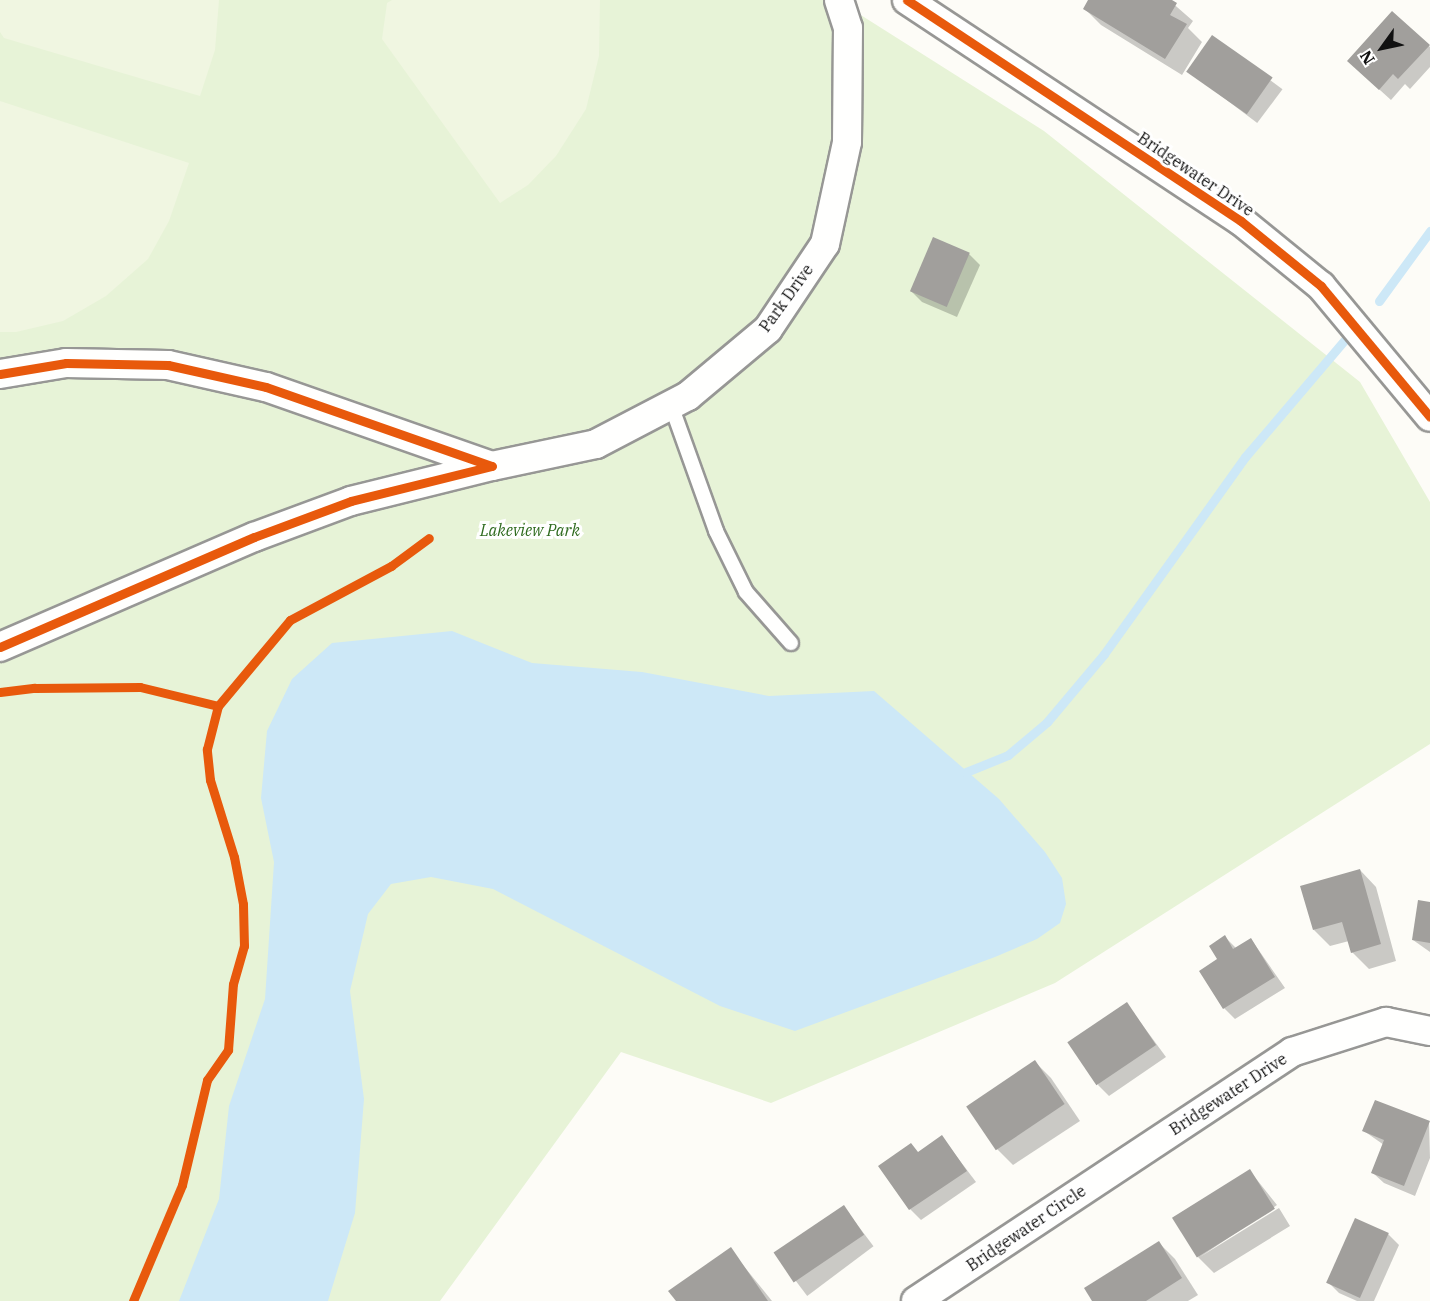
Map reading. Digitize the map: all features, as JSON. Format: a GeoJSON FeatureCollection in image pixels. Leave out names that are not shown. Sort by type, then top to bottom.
{"type":"FeatureCollection","features":[{"type":"Feature","properties":{"kind":"street","name":"Park Drive"},"geometry":{"type":"LineString","coordinates":[[0,647],[254,537],[351,501],[492,466],[596,444],[688,396],[768,328],[825,244],[847,142],[848,28],[838,0]]}},
{"type":"Feature","properties":{"kind":"street","name":"Bridgewater Drive"},"geometry":{"type":"LineString","coordinates":[[907,0],[1241,221],[1321,286],[1430,417]]}},
{"type":"Feature","properties":{"kind":"street"},"geometry":{"type":"LineString","coordinates":[[0,374],[66,363],[168,364],[266,387],[492,466]]}},
{"type":"Feature","properties":{"kind":"street","name":"Bridgewater Drive"},"geometry":{"type":"LineString","coordinates":[[1135,1156],[1292,1052],[1386,1022],[1430,1031]]}},
{"type":"Feature","properties":{"kind":"street","name":"Bridgewater Circle"},"geometry":{"type":"LineString","coordinates":[[916,1301],[1135,1156]]}},
{"type":"Feature","properties":{"kind":"lane"},"geometry":{"type":"LineString","coordinates":[[671,405],[716,531],[746,592],[791,643]]}},
{"type":"Feature","properties":{"kind":"green space","name":"Lakeview Park"},"geometry":{"type":"Polygon","coordinates":[[[0,0],[837,0],[1044,131],[1360,382],[1430,502],[1430,744],[1055,983],[771,1103],[621,1052],[440,1301],[0,1301],[0,0]]]}},
{"type":"Feature","properties":{"kind":"green space"},"geometry":{"type":"Polygon","coordinates":[[[0,0],[219,0],[215,50],[200,96],[4,38],[0,32],[0,0]]]}},
{"type":"Feature","properties":{"kind":"green space"},"geometry":{"type":"Polygon","coordinates":[[[392,0],[600,0],[599,56],[586,109],[556,156],[528,185],[500,203],[382,39],[387,3],[392,0]]]}},
{"type":"Feature","properties":{"kind":"green space"},"geometry":{"type":"Polygon","coordinates":[[[0,101],[189,163],[169,221],[148,259],[106,296],[63,321],[16,332],[0,332],[0,101]]]}},
{"type":"Feature","properties":{"kind":"water"},"geometry":{"type":"Polygon","coordinates":[[[452,631],[532,663],[642,672],[769,696],[874,691],[999,799],[1045,852],[1062,878],[1066,904],[1060,923],[1037,939],[995,957],[795,1031],[720,1006],[493,889],[431,877],[391,884],[368,914],[350,991],[364,1099],[355,1213],[328,1301],[179,1301],[219,1199],[229,1106],[265,999],[274,862],[261,798],[267,731],[292,679],[332,643],[452,631]]]}},
{"type":"Feature","properties":{"kind":"building"},"geometry":{"type":"Polygon","coordinates":[[[1088,0],[1172,0],[1177,3],[1170,15],[1187,24],[1165,59],[1083,9],[1088,0]]]}},
{"type":"Feature","properties":{"kind":"building"},"geometry":{"type":"Polygon","coordinates":[[[1392,11],[1430,45],[1398,79],[1393,74],[1379,90],[1347,61],[1392,11]]]}},
{"type":"Feature","properties":{"kind":"building"},"geometry":{"type":"Polygon","coordinates":[[[1212,35],[1273,77],[1247,114],[1186,72],[1212,35]]]}},
{"type":"Feature","properties":{"kind":"building"},"geometry":{"type":"Polygon","coordinates":[[[933,237],[970,253],[947,307],[910,291],[933,237]]]}},
{"type":"Feature","properties":{"kind":"building"},"geometry":{"type":"Polygon","coordinates":[[[1360,869],[1381,944],[1351,953],[1342,922],[1313,930],[1300,886],[1360,869]]]}},
{"type":"Feature","properties":{"kind":"building"},"geometry":{"type":"Polygon","coordinates":[[[1418,900],[1430,902],[1430,943],[1412,940],[1418,900]]]}},
{"type":"Feature","properties":{"kind":"building"},"geometry":{"type":"Polygon","coordinates":[[[1225,935],[1233,949],[1251,938],[1275,977],[1223,1009],[1199,971],[1217,959],[1209,946],[1225,935]]]}},
{"type":"Feature","properties":{"kind":"building"},"geometry":{"type":"Polygon","coordinates":[[[1127,1002],[1156,1045],[1096,1085],[1067,1042],[1127,1002]]]}},
{"type":"Feature","properties":{"kind":"building"},"geometry":{"type":"Polygon","coordinates":[[[1035,1060],[1065,1104],[996,1150],[966,1106],[1035,1060]]]}},
{"type":"Feature","properties":{"kind":"building"},"geometry":{"type":"Polygon","coordinates":[[[1375,1100],[1430,1121],[1404,1186],[1371,1173],[1384,1140],[1362,1131],[1375,1100]]]}},
{"type":"Feature","properties":{"kind":"building"},"geometry":{"type":"Polygon","coordinates":[[[942,1135],[967,1171],[909,1210],[878,1166],[911,1143],[918,1152],[942,1135]]]}},
{"type":"Feature","properties":{"kind":"building"},"geometry":{"type":"Polygon","coordinates":[[[1250,1169],[1275,1209],[1197,1258],[1172,1218],[1250,1169]]]}},
{"type":"Feature","properties":{"kind":"building"},"geometry":{"type":"Polygon","coordinates":[[[844,1205],[864,1235],[794,1282],[774,1253],[844,1205]]]}},
{"type":"Feature","properties":{"kind":"building"},"geometry":{"type":"Polygon","coordinates":[[[1355,1218],[1389,1233],[1360,1298],[1326,1283],[1355,1218]]]}},
{"type":"Feature","properties":{"kind":"building"},"geometry":{"type":"Polygon","coordinates":[[[1159,1241],[1182,1278],[1146,1301],[1092,1301],[1084,1288],[1159,1241]]]}},
{"type":"Feature","properties":{"kind":"building"},"geometry":{"type":"Polygon","coordinates":[[[731,1247],[768,1301],[676,1301],[668,1291],[731,1247]]]}},
{"type":"Feature","properties":{"kind":"waterway"},"geometry":{"type":"LineString","coordinates":[[1379,301],[1430,231]]}},
{"type":"Feature","properties":{"kind":"waterway"},"geometry":{"type":"LineString","coordinates":[[966,772],[1008,755],[1047,722],[1104,654],[1245,457],[1348,336]]}},
{"type":"Feature","properties":{"kind":"cycle path"},"geometry":{"type":"LineString","coordinates":[[907,0],[1241,221],[1321,286],[1430,417]]}},
{"type":"Feature","properties":{"kind":"cycle path"},"geometry":{"type":"LineString","coordinates":[[0,374],[66,363],[168,365],[266,387],[492,466],[351,501],[254,537],[0,647]]}},
{"type":"Feature","properties":{"kind":"cycle path"},"geometry":{"type":"LineString","coordinates":[[133,1301],[182,1185],[207,1080],[228,1050],[233,984],[244,946],[243,904],[234,857],[210,780],[207,749],[218,706],[290,620],[391,566],[429,538]]}},
{"type":"Feature","properties":{"kind":"cycle path"},"geometry":{"type":"LineString","coordinates":[[0,692],[35,688],[140,687],[218,706]]}}]}
